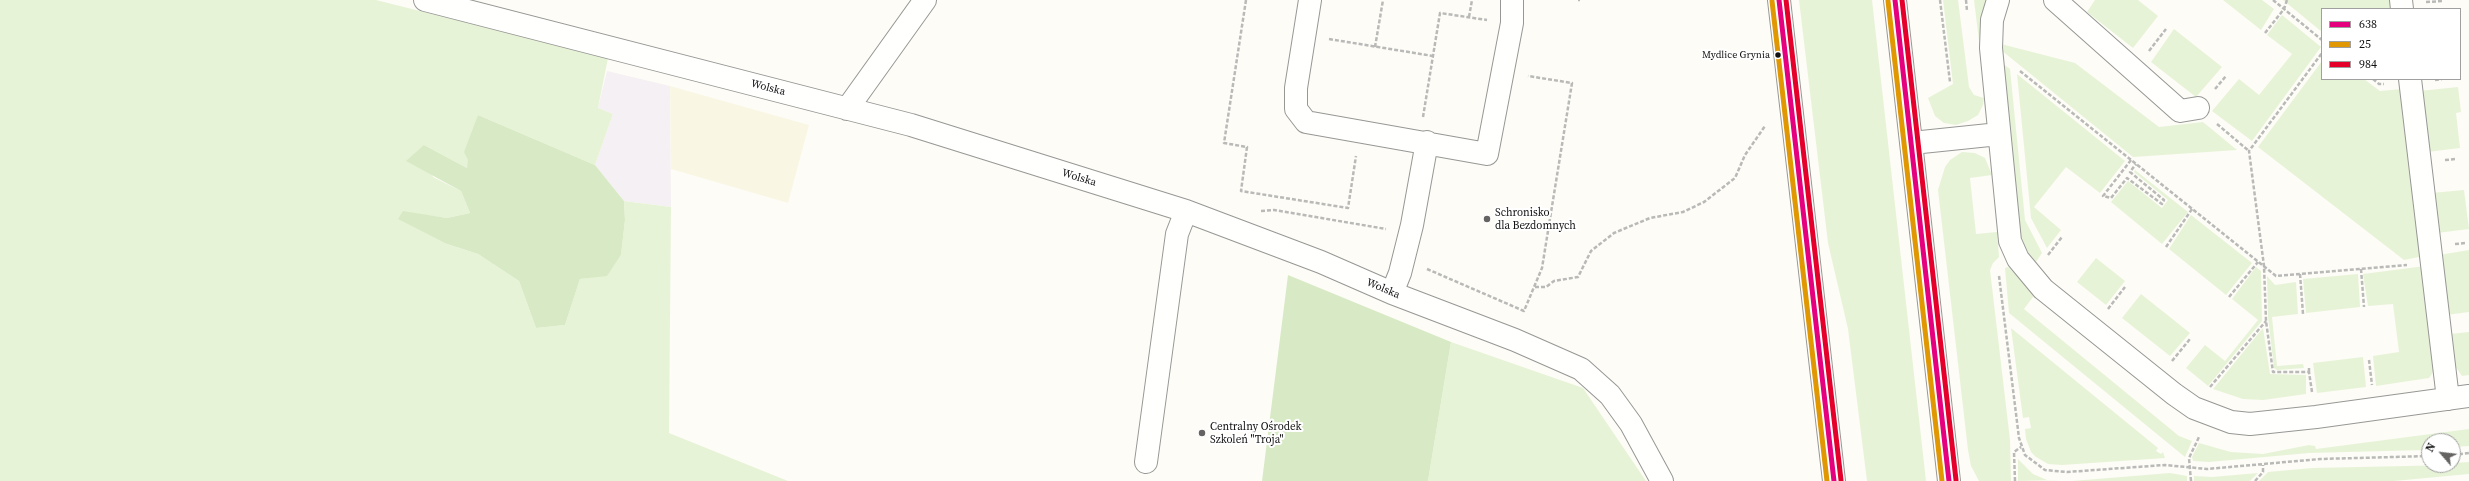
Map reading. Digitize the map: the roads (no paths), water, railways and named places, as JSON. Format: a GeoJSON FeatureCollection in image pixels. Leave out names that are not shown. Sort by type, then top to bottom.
{"type":"FeatureCollection","features":[{"type":"Feature","properties":{"kind":"street","name":"Wolska"},"geometry":{"type":"LineString","coordinates":[[425,0],[911,125],[1186,212],[1321,262],[1392,293],[1515,340],[1580,369],[1610,395],[1631,424],[1662,481]]}},
{"type":"Feature","properties":{"kind":"street"},"geometry":{"type":"LineString","coordinates":[[847,109],[925,0]]}},
{"type":"Feature","properties":{"kind":"street"},"geometry":{"type":"LineString","coordinates":[[1310,0],[1296,88],[1296,109],[1306,122],[1361,130],[1488,154],[1512,23],[1512,0]]}},
{"type":"Feature","properties":{"kind":"street"},"geometry":{"type":"LineString","coordinates":[[1779,0],[1834,481]]}},
{"type":"Feature","properties":{"kind":"street"},"geometry":{"type":"LineString","coordinates":[[1894,0],[1912,143],[1949,481]]}},
{"type":"Feature","properties":{"kind":"street"},"geometry":{"type":"LineString","coordinates":[[1998,0],[1990,35],[2012,250],[2043,289],[2202,412],[2232,422],[2250,424],[2316,417],[2469,396]]}},
{"type":"Feature","properties":{"kind":"street"},"geometry":{"type":"LineString","coordinates":[[2055,0],[2180,111],[2198,108]]}},
{"type":"Feature","properties":{"kind":"street"},"geometry":{"type":"LineString","coordinates":[[2410,80],[2448,399]]}},
{"type":"Feature","properties":{"kind":"street"},"geometry":{"type":"LineString","coordinates":[[1912,143],[1999,134]]}},
{"type":"Feature","properties":{"kind":"street"},"geometry":{"type":"LineString","coordinates":[[1392,293],[1400,273],[1412,225],[1423,142]]}},
{"type":"Feature","properties":{"kind":"street"},"geometry":{"type":"LineString","coordinates":[[1146,462],[1178,234],[1186,212]]}},
{"type":"Feature","properties":{"kind":"place","name":"Mydlice Grynia"},"geometry":{"type":"Point","coordinates":[1778,55]}},
{"type":"Feature","properties":{"kind":"place","name":"Schronisko dla Bezdomnych"},"geometry":{"type":"Point","coordinates":[1487,219]}},
{"type":"Feature","properties":{"kind":"place","name":"Centralny Ośrodek Szkoleń \"Troja\""},"geometry":{"type":"Point","coordinates":[1202,433]}}]}
